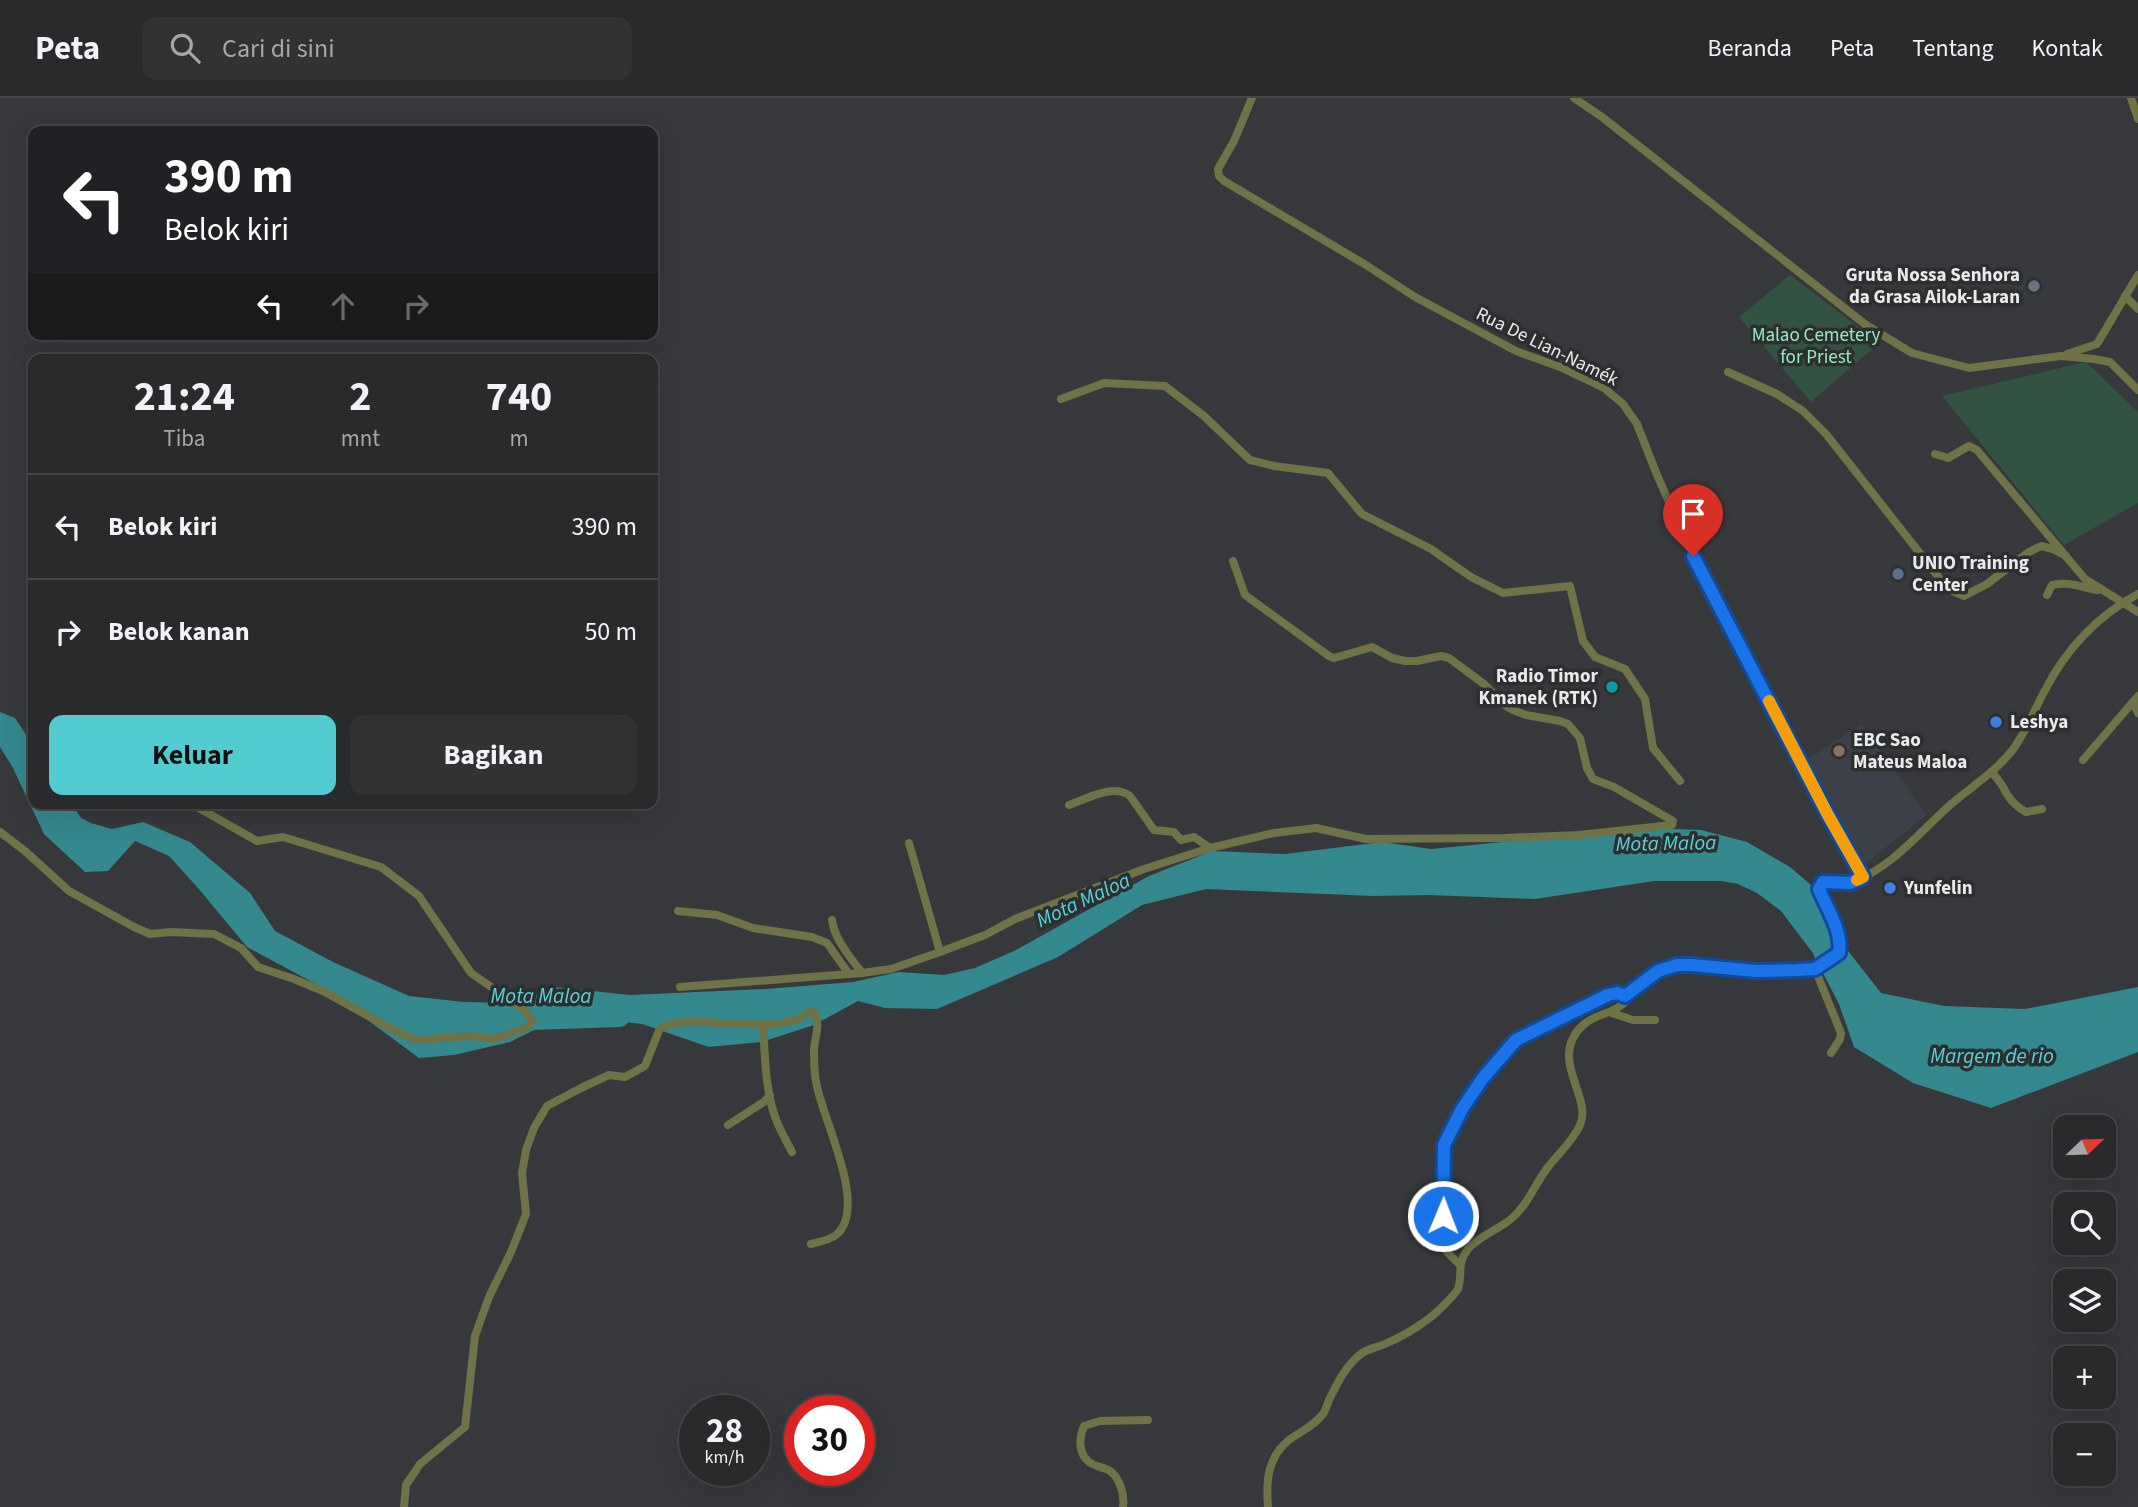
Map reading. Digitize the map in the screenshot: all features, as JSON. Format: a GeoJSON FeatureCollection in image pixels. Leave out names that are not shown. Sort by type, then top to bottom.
{"type":"FeatureCollection","features":[{"type":"Feature","properties":{"kind":"street","name":"Rua De Lian-Namék"},"geometry":{"type":"LineString","coordinates":[[1252,98],[1219,169],[1219,176],[1224,181],[1454,319],[1516,351],[1560,367],[1604,388],[1629,411],[1693,556],[1863,877]]}},
{"type":"Feature","properties":{"kind":"street"},"geometry":{"type":"LineString","coordinates":[[1574,98],[1602,117],[1866,325],[1912,353],[1969,368],[2061,355],[2097,344],[2138,275]]}},
{"type":"Feature","properties":{"kind":"street"},"geometry":{"type":"LineString","coordinates":[[2131,98],[2138,119]]}},
{"type":"Feature","properties":{"kind":"street"},"geometry":{"type":"LineString","coordinates":[[2125,296],[2138,309]]}},
{"type":"Feature","properties":{"kind":"street"},"geometry":{"type":"LineString","coordinates":[[2061,355],[2110,362],[2138,390]]}},
{"type":"Feature","properties":{"kind":"street"},"geometry":{"type":"LineString","coordinates":[[1728,372],[1777,394],[1803,411],[1826,434],[1948,589],[1964,596],[1987,584],[2029,552],[2042,546],[2053,548],[2066,556]]}},
{"type":"Feature","properties":{"kind":"street"},"geometry":{"type":"LineString","coordinates":[[1061,399],[1104,383],[1165,386],[1204,416],[1250,460],[1273,466],[1328,473],[1362,514],[1431,549],[1471,577],[1503,593],[1570,586],[1583,641],[1595,657],[1625,669],[1645,699],[1653,748],[1680,781]]}},
{"type":"Feature","properties":{"kind":"street"},"geometry":{"type":"LineString","coordinates":[[1936,454],[1948,458],[1969,446],[1976,450],[2085,579],[2138,612]]}},
{"type":"Feature","properties":{"kind":"street"},"geometry":{"type":"LineString","coordinates":[[680,987],[891,969],[994,931],[1023,916],[1139,871],[1210,848],[1274,833],[1316,828],[1366,839],[1433,839],[1579,835],[1672,824],[1673,822],[1614,787],[1594,779],[1587,768],[1580,738],[1568,724],[1513,710],[1449,658],[1441,656],[1417,662],[1405,661],[1372,648],[1334,658],[1329,656],[1245,595],[1233,561]]}},
{"type":"Feature","properties":{"kind":"street"},"geometry":{"type":"LineString","coordinates":[[2047,595],[2052,585],[2067,582],[2100,590]]}},
{"type":"Feature","properties":{"kind":"street"},"geometry":{"type":"LineString","coordinates":[[1268,1507],[1268,1470],[1275,1454],[1324,1414],[1341,1376],[1353,1360],[1366,1350],[1388,1343],[1440,1308],[1458,1289],[1460,1265],[1471,1246],[1522,1209],[1547,1168],[1577,1132],[1582,1121],[1580,1101],[1568,1060],[1573,1040],[1584,1024],[1617,1010],[1624,1003],[1625,996],[1658,971],[1677,965],[1756,971],[1815,969],[1839,953],[1841,943],[1819,889],[1823,882],[1850,883],[1863,877],[1905,848],[1991,772],[2010,754],[2021,738],[2066,655],[2081,638],[2122,603],[2138,594]]}},
{"type":"Feature","properties":{"kind":"street"},"geometry":{"type":"LineString","coordinates":[[2136,699],[2138,713]]}},
{"type":"Feature","properties":{"kind":"street"},"geometry":{"type":"LineString","coordinates":[[2083,760],[2136,699]]}},
{"type":"Feature","properties":{"kind":"street"},"geometry":{"type":"LineString","coordinates":[[1991,772],[2000,779],[2012,805],[2026,812],[2042,809]]}},
{"type":"Feature","properties":{"kind":"street"},"geometry":{"type":"LineString","coordinates":[[1069,805],[1109,792],[1125,792],[1154,830],[1174,832],[1181,840],[1194,836],[1210,848]]}},
{"type":"Feature","properties":{"kind":"street"},"geometry":{"type":"LineString","coordinates":[[0,832],[69,891],[134,928],[150,934],[214,934],[242,948],[258,967],[326,992],[416,1040],[471,1036],[494,1039],[527,1028],[533,1021],[524,1010],[471,973],[419,896],[381,867],[283,837],[257,841],[201,809]]}},
{"type":"Feature","properties":{"kind":"street"},"geometry":{"type":"LineString","coordinates":[[909,843],[940,952]]}},
{"type":"Feature","properties":{"kind":"street"},"geometry":{"type":"LineString","coordinates":[[678,911],[717,915],[753,928],[812,936],[827,943],[849,974]]}},
{"type":"Feature","properties":{"kind":"street"},"geometry":{"type":"LineString","coordinates":[[832,920],[832,926],[842,945],[862,973]]}},
{"type":"Feature","properties":{"kind":"street"},"geometry":{"type":"LineString","coordinates":[[1815,969],[1841,1033],[1830,1054]]}},
{"type":"Feature","properties":{"kind":"street"},"geometry":{"type":"LineString","coordinates":[[1460,1265],[1446,1251],[1443,1216],[1444,1145],[1462,1109],[1483,1078],[1516,1040],[1608,995],[1617,993],[1625,996]]}},
{"type":"Feature","properties":{"kind":"street"},"geometry":{"type":"LineString","coordinates":[[404,1507],[406,1485],[420,1464],[465,1427],[475,1336],[489,1297],[526,1214],[522,1173],[534,1128],[547,1107],[608,1075],[625,1077],[645,1066],[660,1028],[676,1023],[763,1024],[793,1021],[814,1012],[818,1033],[814,1047],[816,1086],[847,1180],[847,1220],[836,1235],[811,1244]]}},
{"type":"Feature","properties":{"kind":"street"},"geometry":{"type":"LineString","coordinates":[[1609,1012],[1633,1020],[1655,1020]]}},
{"type":"Feature","properties":{"kind":"street"},"geometry":{"type":"LineString","coordinates":[[763,1024],[765,1060],[776,1122],[792,1152]]}},
{"type":"Feature","properties":{"kind":"street"},"geometry":{"type":"LineString","coordinates":[[728,1125],[770,1095]]}},
{"type":"Feature","properties":{"kind":"street"},"geometry":{"type":"LineString","coordinates":[[1123,1507],[1119,1482],[1111,1472],[1088,1462],[1081,1450],[1080,1435],[1084,1426],[1100,1420],[1148,1420]]}},
{"type":"Feature","properties":{"kind":"shaded area"},"geometry":{"type":"Polygon","coordinates":[[[1862,724],[1926,815],[1861,867],[1807,760],[1862,724]]]}},
{"type":"Feature","properties":{"kind":"green space","name":"Malao Cemetery for Priest"},"geometry":{"type":"Polygon","coordinates":[[[1790,275],[1879,343],[1811,402],[1739,317],[1790,275]]]}},
{"type":"Feature","properties":{"kind":"green space"},"geometry":{"type":"Polygon","coordinates":[[[2086,362],[2138,412],[2138,503],[2064,545],[1942,396],[2086,362]]]}},
{"type":"Feature","properties":{"kind":"water","name":"Margem de rio"},"geometry":{"type":"Polygon","coordinates":[[[0,712],[15,718],[28,738],[28,800],[13,768],[0,747],[0,712]]]}},
{"type":"Feature","properties":{"kind":"water","name":"Margem de rio"},"geometry":{"type":"Polygon","coordinates":[[[32,809],[75,809],[81,818],[112,829],[143,822],[190,842],[250,893],[275,931],[333,962],[409,996],[464,1002],[515,1003],[555,987],[630,995],[853,982],[899,972],[944,975],[975,968],[1014,951],[1149,876],[1212,851],[1285,854],[1382,842],[1431,849],[1644,828],[1701,830],[1747,842],[1790,867],[1811,885],[1831,929],[1881,993],[1944,1006],[2025,1009],[2138,987],[2138,1052],[1991,1108],[1913,1083],[1854,1047],[1839,1004],[1812,952],[1781,911],[1757,893],[1738,884],[1721,881],[1654,881],[1535,899],[1206,889],[1142,905],[1058,957],[937,1009],[885,1008],[858,1001],[814,1025],[761,1042],[709,1047],[642,1024],[564,1015],[510,1042],[454,1055],[419,1058],[327,990],[247,947],[169,856],[135,841],[108,871],[85,872],[44,834],[32,809]]]}},
{"type":"Feature","properties":{"kind":"waterway","name":"Mota Maloa"},"geometry":{"type":"LineString","coordinates":[[529,1021],[620,1018]]}},
{"type":"Feature","properties":{"kind":"slow traffic"},"geometry":{"type":"LineString","coordinates":[[1769,701],[1863,877],[1857,880]]}},
{"type":"Feature","properties":{"kind":"place","name":"Gruta Nossa Senhora da Grasa Ailok-Laran"},"geometry":{"type":"Point","coordinates":[2034,286]}},
{"type":"Feature","properties":{"kind":"place","name":"UNIO Training Center"},"geometry":{"type":"Point","coordinates":[1898,574]}},
{"type":"Feature","properties":{"kind":"place","name":"Radio Timor Kmanek (RTK)"},"geometry":{"type":"Point","coordinates":[1612,687]}},
{"type":"Feature","properties":{"kind":"place","name":"Leshya"},"geometry":{"type":"Point","coordinates":[1996,722]}},
{"type":"Feature","properties":{"kind":"place","name":"EBC Sao Mateus Maloa"},"geometry":{"type":"Point","coordinates":[1839,751]}},
{"type":"Feature","properties":{"kind":"place","name":"Yunfelin"},"geometry":{"type":"Point","coordinates":[1890,888]}},
{"type":"Feature","properties":{"kind":"route"},"geometry":{"type":"LineString","coordinates":[[1443,1216],[1444,1145],[1462,1109],[1483,1078],[1516,1040],[1608,995],[1617,993],[1625,996],[1658,971],[1677,965],[1756,971],[1815,969],[1839,953],[1841,943],[1819,889],[1823,882],[1850,883],[1863,877],[1693,556]]}}]}
